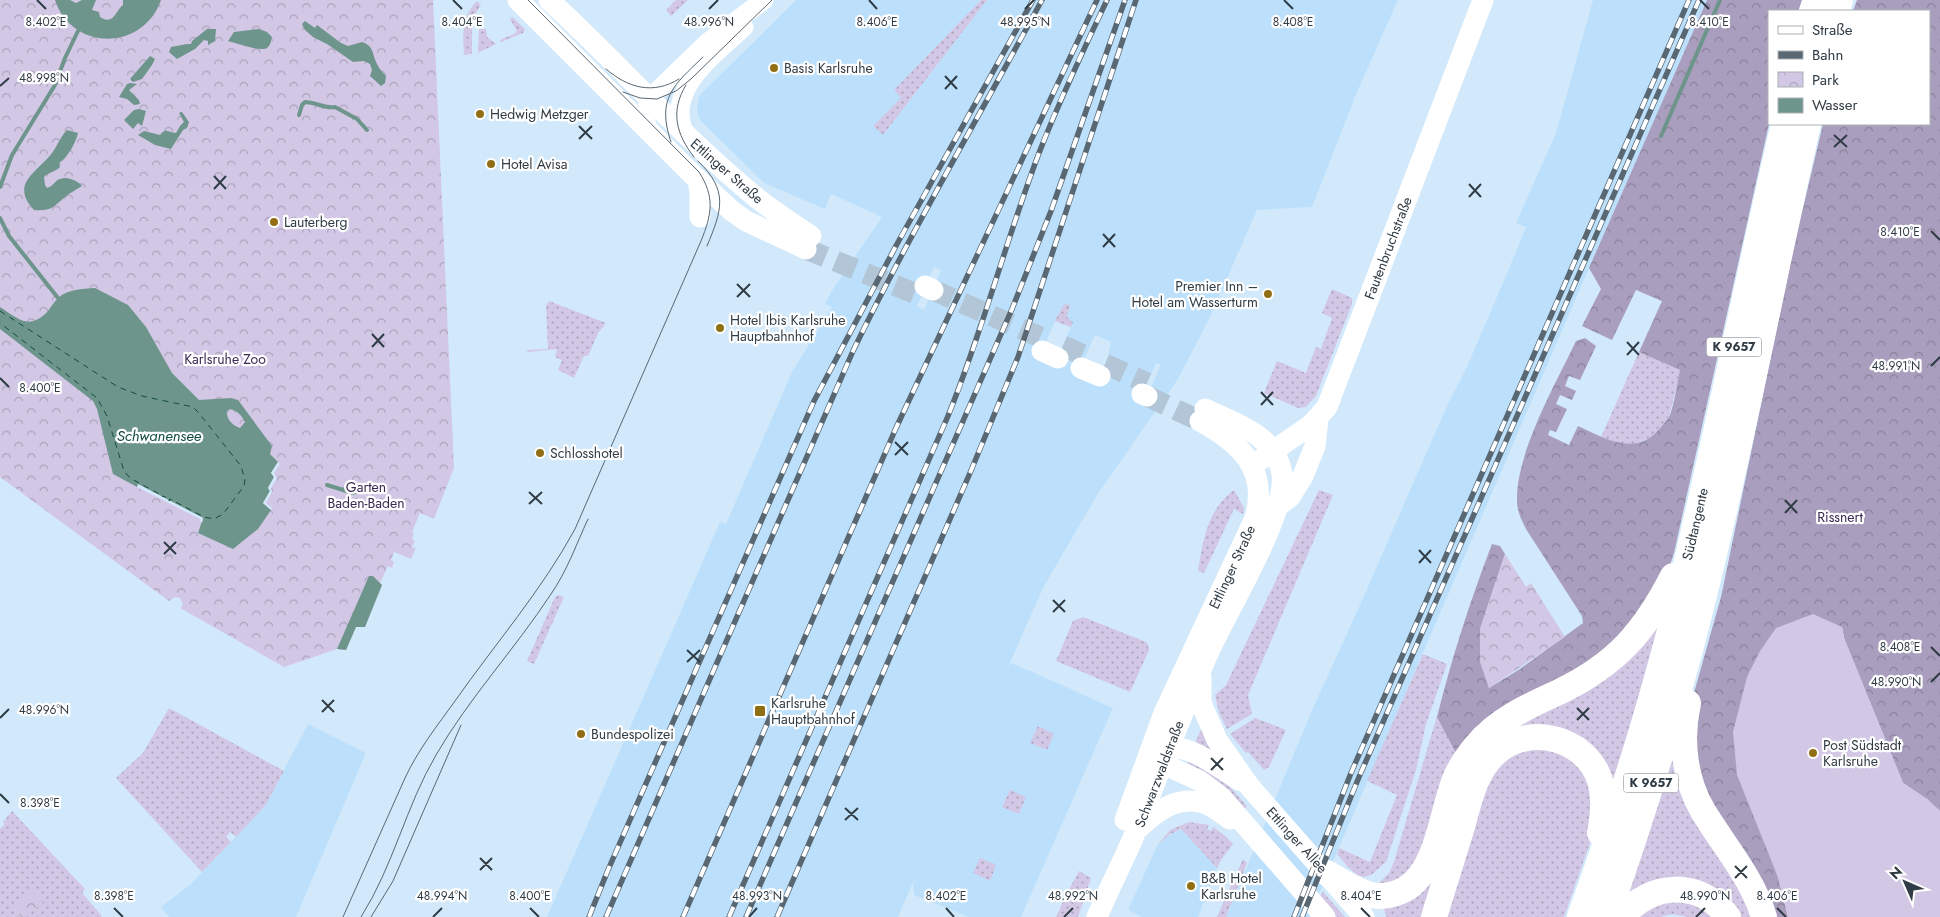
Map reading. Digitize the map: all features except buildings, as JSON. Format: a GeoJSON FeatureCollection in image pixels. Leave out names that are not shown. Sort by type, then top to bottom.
{"type":"FeatureCollection","features":[{"type":"Feature","properties":{"kind":"highway","name":"Südtangente"},"geometry":{"type":"LineString","coordinates":[[1580,917],[1599,866],[1654,690],[1680,593],[1784,125]]}},
{"type":"Feature","properties":{"kind":"highway","name":"Südtangente"},"geometry":{"type":"LineString","coordinates":[[1606,917],[1646,801],[1690,648],[1729,488],[1808,125]]}},
{"type":"Feature","properties":{"kind":"highway"},"geometry":{"type":"LineString","coordinates":[[1327,874],[1354,890],[1374,896],[1396,893],[1415,882],[1427,863],[1435,844],[1455,779],[1463,763],[1474,748],[1489,732],[1510,717],[1590,674],[1616,656],[1635,637],[1653,614],[1690,544]]}},
{"type":"Feature","properties":{"kind":"highway"},"geometry":{"type":"LineString","coordinates":[[1690,648],[1691,692],[1685,717],[1684,744],[1692,789],[1703,810],[1754,890],[1764,917]]}},
{"type":"Feature","properties":{"kind":"highway"},"geometry":{"type":"LineString","coordinates":[[1434,917],[1473,789],[1480,774],[1494,754],[1514,741],[1530,737],[1560,740],[1570,745],[1587,759],[1596,773],[1602,791],[1603,807],[1598,841],[1599,866]]}},
{"type":"Feature","properties":{"kind":"highway"},"geometry":{"type":"LineString","coordinates":[[1622,917],[1632,905],[1645,896],[1675,890],[1692,892],[1708,898],[1728,917]]}},
{"type":"Feature","properties":{"kind":"main road","name":"Ettlinger Straße"},"geometry":{"type":"LineString","coordinates":[[518,0],[732,212],[746,221],[808,242],[684,132],[549,0]]}},
{"type":"Feature","properties":{"kind":"main road","name":"Fautenbruchstraße"},"geometry":{"type":"LineString","coordinates":[[1253,465],[1318,419],[1327,408],[1483,0]]}},
{"type":"Feature","properties":{"kind":"main road"},"geometry":{"type":"LineString","coordinates":[[698,179],[700,217]]}},
{"type":"Feature","properties":{"kind":"main road","name":"Ettlinger Straße"},"geometry":{"type":"LineString","coordinates":[[1158,728],[1255,518],[1259,495],[1253,465],[1231,441],[1202,415],[1254,432],[1273,452],[1279,462],[1282,475],[1281,492],[1277,506],[1259,550],[1202,667]]}},
{"type":"Feature","properties":{"kind":"main road"},"geometry":{"type":"LineString","coordinates":[[1277,506],[1290,497],[1303,476],[1315,446],[1318,419]]}},
{"type":"Feature","properties":{"kind":"main road"},"geometry":{"type":"LineString","coordinates":[[1202,667],[1200,703],[1206,718],[1217,740],[1252,790]]}},
{"type":"Feature","properties":{"kind":"main road","name":"Schwarzwaldstraße"},"geometry":{"type":"LineString","coordinates":[[1113,879],[1117,846],[1202,667]]}},
{"type":"Feature","properties":{"kind":"main road","name":"Schwarzwaldstraße"},"geometry":{"type":"LineString","coordinates":[[1097,917],[1137,830],[1159,755],[1158,728]]}},
{"type":"Feature","properties":{"kind":"main road"},"geometry":{"type":"LineString","coordinates":[[1252,790],[1201,757],[1179,747],[1159,755],[1170,767],[1211,788],[1230,807],[1320,911]]}},
{"type":"Feature","properties":{"kind":"main road","name":"Ettlinger Allee"},"geometry":{"type":"LineString","coordinates":[[1252,790],[1364,917]]}},
{"type":"Feature","properties":{"kind":"main road"},"geometry":{"type":"LineString","coordinates":[[1137,830],[1158,810],[1177,802],[1192,800],[1207,804],[1228,818],[1242,823]]}},
{"type":"Feature","properties":{"kind":"street"},"geometry":{"type":"LineString","coordinates":[[648,130],[645,118],[649,99],[708,42],[766,0]]}},
{"type":"Feature","properties":{"kind":"street"},"geometry":{"type":"LineString","coordinates":[[684,132],[680,121],[680,107],[684,92],[691,79],[752,20],[766,0]]}},
{"type":"Feature","properties":{"kind":"shaded area"},"geometry":{"type":"Polygon","coordinates":[[[796,0],[981,0],[894,90],[901,98],[883,135],[987,0],[1398,0],[1357,92],[1312,207],[1257,210],[1209,319],[1178,379],[1097,495],[1043,588],[1008,667],[1012,663],[1113,708],[1021,917],[969,917],[914,895],[913,884],[918,871],[898,917],[547,917],[720,522],[726,524],[792,372],[832,307],[825,304],[831,292],[882,217],[831,194],[825,209],[764,183],[702,122],[698,116],[697,108],[699,96],[796,0]],[[934,267],[917,306],[924,310],[941,270],[934,267]],[[1055,321],[1042,351],[1052,369],[1071,327],[1055,321]],[[1095,335],[1077,375],[1096,384],[1107,360],[1111,342],[1095,335]],[[1156,363],[1139,402],[1147,396],[1161,364],[1156,363]]]}},
{"type":"Feature","properties":{"kind":"shaded area"},"geometry":{"type":"Polygon","coordinates":[[[1593,0],[1707,0],[1589,268],[1309,917],[1226,917],[1313,708],[1446,408],[1466,369],[1526,227],[1516,223],[1556,133],[1593,0]]]}},
{"type":"Feature","properties":{"kind":"shaded area"},"geometry":{"type":"Polygon","coordinates":[[[308,724],[366,753],[296,917],[169,917],[161,907],[191,884],[265,806],[308,724]]]}},
{"type":"Feature","properties":{"kind":"shaded area"},"geometry":{"type":"Polygon","coordinates":[[[1181,829],[1217,868],[1198,917],[1142,917],[1128,910],[1157,846],[1165,838],[1181,829]]]}},
{"type":"Feature","properties":{"kind":"green space","name":"Karlsruhe Zoo"},"geometry":{"type":"Polygon","coordinates":[[[0,0],[433,0],[454,468],[434,519],[420,513],[412,532],[414,533],[412,539],[415,541],[412,547],[416,548],[411,559],[394,552],[391,560],[394,562],[392,568],[388,566],[380,583],[382,585],[365,627],[356,627],[346,650],[337,649],[284,667],[180,608],[183,605],[180,598],[175,597],[169,601],[0,477],[0,0]]]}},
{"type":"Feature","properties":{"kind":"green space"},"geometry":{"type":"Polygon","coordinates":[[[676,0],[688,0],[671,16],[666,10],[676,0]]]}},
{"type":"Feature","properties":{"kind":"green space"},"geometry":{"type":"Polygon","coordinates":[[[981,0],[987,0],[883,135],[873,126],[901,98],[894,90],[981,0]]]}},
{"type":"Feature","properties":{"kind":"green space"},"geometry":{"type":"Polygon","coordinates":[[[1707,0],[1802,0],[1799,10],[1768,10],[1769,125],[1674,553],[1669,568],[1637,625],[1458,757],[1437,717],[1462,629],[1492,544],[1500,546],[1505,554],[1480,629],[1489,688],[1520,669],[1583,623],[1582,616],[1526,529],[1521,518],[1517,500],[1518,481],[1530,440],[1548,397],[1576,341],[1585,338],[1596,346],[1580,380],[1569,376],[1565,386],[1576,391],[1572,400],[1560,395],[1556,404],[1567,409],[1556,432],[1550,430],[1548,435],[1569,445],[1578,426],[1599,436],[1621,443],[1632,444],[1642,442],[1652,436],[1670,415],[1675,398],[1680,370],[1639,352],[1662,301],[1636,290],[1612,340],[1582,326],[1601,289],[1589,268],[1707,0]]]}},
{"type":"Feature","properties":{"kind":"green space","name":"Rissnert"},"geometry":{"type":"Polygon","coordinates":[[[1857,0],[1940,0],[1940,811],[1927,799],[1903,783],[1844,638],[1842,627],[1759,826],[1778,877],[1788,917],[1772,917],[1700,788],[1692,700],[1721,597],[1794,246],[1823,125],[1930,125],[1930,10],[1853,10],[1857,0]]]}},
{"type":"Feature","properties":{"kind":"green space"},"geometry":{"type":"Polygon","coordinates":[[[477,1],[481,5],[473,22],[472,54],[464,55],[464,27],[468,13],[477,1]]]}},
{"type":"Feature","properties":{"kind":"green space"},"geometry":{"type":"Polygon","coordinates":[[[512,17],[525,29],[523,33],[501,42],[500,40],[517,31],[510,19],[512,17]]]}},
{"type":"Feature","properties":{"kind":"green space"},"geometry":{"type":"Polygon","coordinates":[[[479,29],[486,29],[487,37],[496,44],[478,53],[479,29]]]}},
{"type":"Feature","properties":{"kind":"green space"},"geometry":{"type":"Polygon","coordinates":[[[1332,289],[1352,298],[1352,304],[1316,396],[1306,407],[1298,408],[1264,393],[1277,361],[1306,373],[1316,347],[1321,349],[1332,318],[1322,313],[1332,289]]]}},
{"type":"Feature","properties":{"kind":"green space"},"geometry":{"type":"Polygon","coordinates":[[[549,301],[606,323],[598,333],[588,356],[584,356],[574,378],[558,370],[562,360],[555,357],[557,349],[528,352],[526,350],[548,349],[546,306],[549,301]]]}},
{"type":"Feature","properties":{"kind":"green space"},"geometry":{"type":"Polygon","coordinates":[[[1064,304],[1070,305],[1067,317],[1073,322],[1071,327],[1055,321],[1064,304]]]}},
{"type":"Feature","properties":{"kind":"green space"},"geometry":{"type":"Polygon","coordinates":[[[1639,352],[1681,370],[1669,416],[1654,436],[1635,444],[1624,445],[1601,437],[1639,352]]]}},
{"type":"Feature","properties":{"kind":"green space"},"geometry":{"type":"Polygon","coordinates":[[[1234,490],[1244,508],[1243,514],[1234,509],[1204,573],[1198,571],[1204,537],[1212,517],[1225,498],[1234,490]]]}},
{"type":"Feature","properties":{"kind":"green space"},"geometry":{"type":"Polygon","coordinates":[[[1319,490],[1333,495],[1248,695],[1252,714],[1227,729],[1219,713],[1215,695],[1226,685],[1319,490]]]}},
{"type":"Feature","properties":{"kind":"green space"},"geometry":{"type":"Polygon","coordinates":[[[1505,554],[1526,587],[1531,583],[1565,637],[1489,688],[1480,662],[1480,629],[1505,554]]]}},
{"type":"Feature","properties":{"kind":"green space"},"geometry":{"type":"Polygon","coordinates":[[[558,595],[564,597],[534,664],[527,661],[555,597],[558,595]]]}},
{"type":"Feature","properties":{"kind":"green space","name":"Post Südstadt Karlsruhe"},"geometry":{"type":"Polygon","coordinates":[[[1813,614],[1842,627],[1844,638],[1903,783],[1927,799],[1940,811],[1940,917],[1788,917],[1778,877],[1737,775],[1733,732],[1747,677],[1760,651],[1776,628],[1813,614]]]}},
{"type":"Feature","properties":{"kind":"green space"},"geometry":{"type":"Polygon","coordinates":[[[1083,617],[1146,642],[1148,645],[1149,650],[1130,692],[1056,661],[1073,621],[1083,617]]]}},
{"type":"Feature","properties":{"kind":"green space"},"geometry":{"type":"Polygon","coordinates":[[[1660,619],[1613,787],[1591,753],[1501,741],[1428,917],[1386,917],[1383,904],[1396,900],[1469,763],[1660,619]]]}},
{"type":"Feature","properties":{"kind":"green space"},"geometry":{"type":"Polygon","coordinates":[[[1423,654],[1447,664],[1426,724],[1416,770],[1386,862],[1371,875],[1364,877],[1357,875],[1337,854],[1339,848],[1370,862],[1397,795],[1367,781],[1423,654]]]}},
{"type":"Feature","properties":{"kind":"green space"},"geometry":{"type":"Polygon","coordinates":[[[169,708],[284,771],[265,806],[236,837],[230,832],[226,837],[231,842],[202,872],[116,778],[143,753],[169,708]]]}},
{"type":"Feature","properties":{"kind":"green space"},"geometry":{"type":"Polygon","coordinates":[[[1437,716],[1458,757],[1428,847],[1405,883],[1378,884],[1389,873],[1394,862],[1437,716]]]}},
{"type":"Feature","properties":{"kind":"green space"},"geometry":{"type":"Polygon","coordinates":[[[1255,718],[1286,730],[1269,767],[1264,770],[1230,734],[1255,718]]]}},
{"type":"Feature","properties":{"kind":"green space"},"geometry":{"type":"Polygon","coordinates":[[[1038,726],[1054,734],[1047,750],[1030,743],[1038,726]]]}},
{"type":"Feature","properties":{"kind":"green space"},"geometry":{"type":"Polygon","coordinates":[[[1201,729],[1220,754],[1195,744],[1201,729]]]}},
{"type":"Feature","properties":{"kind":"green space"},"geometry":{"type":"Polygon","coordinates":[[[1546,745],[1588,771],[1597,823],[1564,917],[1443,917],[1465,835],[1497,760],[1546,745]]]}},
{"type":"Feature","properties":{"kind":"green space"},"geometry":{"type":"Polygon","coordinates":[[[1674,755],[1756,917],[1735,917],[1719,899],[1626,899],[1674,755]]]}},
{"type":"Feature","properties":{"kind":"green space"},"geometry":{"type":"Polygon","coordinates":[[[1189,760],[1229,786],[1247,806],[1243,811],[1186,766],[1189,760]]]}},
{"type":"Feature","properties":{"kind":"green space"},"geometry":{"type":"Polygon","coordinates":[[[1010,790],[1026,797],[1019,814],[1002,807],[1010,790]]]}},
{"type":"Feature","properties":{"kind":"green space"},"geometry":{"type":"Polygon","coordinates":[[[12,811],[85,889],[82,893],[101,917],[0,917],[0,829],[12,811]]]}},
{"type":"Feature","properties":{"kind":"green space"},"geometry":{"type":"Polygon","coordinates":[[[1189,822],[1209,825],[1207,829],[1211,831],[1213,827],[1233,844],[1217,868],[1181,829],[1169,835],[1157,846],[1170,830],[1189,822]]]}},
{"type":"Feature","properties":{"kind":"green space"},"geometry":{"type":"Polygon","coordinates":[[[980,858],[996,865],[990,881],[973,873],[980,858]]]}},
{"type":"Feature","properties":{"kind":"green space"},"geometry":{"type":"Polygon","coordinates":[[[1243,859],[1247,863],[1226,917],[1217,917],[1243,859]]]}},
{"type":"Feature","properties":{"kind":"green space"},"geometry":{"type":"Polygon","coordinates":[[[1079,871],[1091,878],[1078,917],[1056,917],[1066,895],[1079,871]]]}},
{"type":"Feature","properties":{"kind":"green space"},"geometry":{"type":"Polygon","coordinates":[[[33,889],[43,903],[25,917],[21,917],[12,905],[33,889]]]}},
{"type":"Feature","properties":{"kind":"green space"},"geometry":{"type":"Polygon","coordinates":[[[1323,892],[1345,917],[1337,917],[1319,897],[1323,892]]]}},
{"type":"Feature","properties":{"kind":"green space"},"geometry":{"type":"Polygon","coordinates":[[[1675,895],[1720,917],[1687,917],[1672,914],[1661,917],[1630,917],[1675,895]]]}},
{"type":"Feature","properties":{"kind":"water"},"geometry":{"type":"Polygon","coordinates":[[[55,0],[70,0],[76,3],[82,0],[96,0],[92,10],[99,12],[100,17],[108,20],[114,17],[123,5],[123,0],[161,0],[155,13],[145,24],[134,32],[108,39],[94,37],[81,32],[64,18],[55,0]]]}},
{"type":"Feature","properties":{"kind":"water"},"geometry":{"type":"Polygon","coordinates":[[[305,21],[315,28],[317,25],[348,46],[362,42],[368,45],[372,49],[378,66],[386,76],[385,83],[381,86],[370,76],[372,70],[370,64],[364,61],[353,62],[313,37],[305,30],[302,24],[305,21]]]}},
{"type":"Feature","properties":{"kind":"water"},"geometry":{"type":"Polygon","coordinates":[[[207,29],[216,29],[215,41],[208,45],[208,41],[204,40],[195,49],[177,59],[169,52],[171,47],[191,44],[192,41],[207,29]]]}},
{"type":"Feature","properties":{"kind":"water"},"geometry":{"type":"Polygon","coordinates":[[[259,29],[267,32],[272,37],[267,48],[254,48],[228,41],[234,32],[259,29]]]}},
{"type":"Feature","properties":{"kind":"water"},"geometry":{"type":"Polygon","coordinates":[[[150,56],[155,59],[152,65],[142,79],[133,82],[130,79],[150,56]]]}},
{"type":"Feature","properties":{"kind":"water"},"geometry":{"type":"Polygon","coordinates":[[[127,84],[137,84],[129,90],[139,100],[140,104],[134,105],[127,99],[119,97],[127,84]]]}},
{"type":"Feature","properties":{"kind":"water"},"geometry":{"type":"Polygon","coordinates":[[[134,110],[146,111],[142,126],[138,123],[133,129],[124,120],[134,110]]]}},
{"type":"Feature","properties":{"kind":"water"},"geometry":{"type":"Polygon","coordinates":[[[182,112],[189,122],[187,128],[183,130],[171,149],[155,145],[138,135],[144,131],[160,135],[166,131],[176,133],[184,122],[179,113],[182,112]]]}},
{"type":"Feature","properties":{"kind":"water"},"geometry":{"type":"Polygon","coordinates":[[[67,130],[78,133],[75,141],[68,154],[59,163],[60,167],[44,177],[45,185],[47,188],[58,180],[66,178],[82,186],[51,208],[34,210],[27,201],[24,192],[25,185],[28,178],[52,153],[67,130]]]}},
{"type":"Feature","properties":{"kind":"water","name":"Schwanensee"},"geometry":{"type":"Polygon","coordinates":[[[95,288],[128,305],[146,327],[172,373],[199,400],[231,398],[238,400],[272,446],[270,454],[278,462],[271,473],[274,477],[268,488],[270,491],[263,503],[271,510],[258,529],[233,549],[198,533],[203,518],[139,485],[137,487],[113,474],[97,409],[93,401],[0,329],[0,307],[19,319],[29,322],[41,317],[62,295],[75,290],[95,288]],[[233,410],[227,411],[228,417],[235,426],[240,428],[245,422],[233,410]]]}},
{"type":"Feature","properties":{"kind":"water"},"geometry":{"type":"Polygon","coordinates":[[[369,576],[373,576],[382,585],[365,627],[356,627],[346,650],[337,649],[369,576]]]}},
{"type":"Feature","properties":{"kind":"pier"},"geometry":{"type":"Polygon","coordinates":[[[278,462],[280,464],[274,473],[277,478],[266,503],[272,508],[271,510],[263,503],[270,491],[268,488],[274,477],[271,473],[278,462]]]}},
{"type":"Feature","properties":{"kind":"pier"},"geometry":{"type":"Polygon","coordinates":[[[138,484],[203,518],[202,523],[200,519],[137,487],[138,484]]]}},
{"type":"Feature","properties":{"kind":"waterway"},"geometry":{"type":"LineString","coordinates":[[1661,136],[1720,0]]}},
{"type":"Feature","properties":{"kind":"waterway"},"geometry":{"type":"LineString","coordinates":[[0,187],[12,155],[55,85],[78,31]]}},
{"type":"Feature","properties":{"kind":"waterway"},"geometry":{"type":"LineString","coordinates":[[299,115],[305,102],[335,107],[357,119],[367,130]]}},
{"type":"Feature","properties":{"kind":"waterway"},"geometry":{"type":"LineString","coordinates":[[0,218],[9,236],[58,298]]}},
{"type":"Feature","properties":{"kind":"waterway"},"geometry":{"type":"LineString","coordinates":[[327,485],[353,493],[366,487]]}},
{"type":"Feature","properties":{"kind":"ferry route"},"geometry":{"type":"LineString","coordinates":[[0,311],[118,387],[142,396],[193,407],[241,466],[245,480],[244,486],[223,514],[214,519],[204,517],[170,499],[169,501],[170,499],[162,497],[130,478],[124,471],[107,416],[97,398],[0,323]]}},
{"type":"Feature","properties":{"kind":"tunnel"},"geometry":{"type":"LineString","coordinates":[[806,249],[921,296]]}},
{"type":"Feature","properties":{"kind":"tunnel"},"geometry":{"type":"LineString","coordinates":[[933,290],[1047,340]]}},
{"type":"Feature","properties":{"kind":"tunnel"},"geometry":{"type":"LineString","coordinates":[[1063,346],[1086,356]]}},
{"type":"Feature","properties":{"kind":"tunnel"},"geometry":{"type":"LineString","coordinates":[[1105,364],[1147,383]]}},
{"type":"Feature","properties":{"kind":"tunnel"},"geometry":{"type":"LineString","coordinates":[[1147,396],[1200,421]]}},
{"type":"Feature","properties":{"kind":"tram line"},"geometry":{"type":"LineString","coordinates":[[343,917],[405,778],[416,758],[428,738],[548,574],[575,529],[708,222],[710,198],[699,172],[528,0]]}},
{"type":"Feature","properties":{"kind":"tram line"},"geometry":{"type":"LineString","coordinates":[[623,92],[640,98],[657,99],[676,91],[691,79],[772,0]]}},
{"type":"Feature","properties":{"kind":"tram line"},"geometry":{"type":"LineString","coordinates":[[671,142],[666,114],[670,94],[684,76],[703,57]]}},
{"type":"Feature","properties":{"kind":"tram line"},"geometry":{"type":"LineString","coordinates":[[606,69],[623,81],[641,87],[660,87],[679,79]]}},
{"type":"Feature","properties":{"kind":"tram line"},"geometry":{"type":"LineString","coordinates":[[686,85],[678,104],[677,122],[683,140],[694,157]]}},
{"type":"Feature","properties":{"kind":"tram line"},"geometry":{"type":"LineString","coordinates":[[698,161],[715,182],[720,201],[716,222],[707,246]]}},
{"type":"Feature","properties":{"kind":"tram line"},"geometry":{"type":"LineString","coordinates":[[361,917],[382,878],[416,795],[436,755],[477,694],[557,585],[588,519]]}},
{"type":"Feature","properties":{"kind":"tram line"},"geometry":{"type":"LineString","coordinates":[[371,917],[393,881],[461,725]]}},
{"type":"Feature","properties":{"kind":"railway"},"geometry":{"type":"LineString","coordinates":[[589,917],[814,401],[897,244],[1033,0]]}},
{"type":"Feature","properties":{"kind":"railway"},"geometry":{"type":"LineString","coordinates":[[606,917],[853,351],[922,218],[1042,0]]}},
{"type":"Feature","properties":{"kind":"railway"},"geometry":{"type":"LineString","coordinates":[[683,917],[896,428],[1097,0]]}},
{"type":"Feature","properties":{"kind":"railway"},"geometry":{"type":"LineString","coordinates":[[729,917],[948,416],[961,384],[1039,153],[1063,95],[1107,0]]}},
{"type":"Feature","properties":{"kind":"railway"},"geometry":{"type":"LineString","coordinates":[[746,917],[1012,309],[1051,211],[1125,0]]}},
{"type":"Feature","properties":{"kind":"railway"},"geometry":{"type":"LineString","coordinates":[[777,917],[970,473],[1018,357],[1136,0]]}},
{"type":"Feature","properties":{"kind":"railway"},"geometry":{"type":"LineString","coordinates":[[1294,917],[1351,773],[1689,0]]}},
{"type":"Feature","properties":{"kind":"railway"},"geometry":{"type":"LineString","coordinates":[[1302,917],[1359,777],[1699,0]]}},
{"type":"Feature","properties":{"kind":"place","name":"Basis Karlsruhe"},"geometry":{"type":"Point","coordinates":[774,68]}},
{"type":"Feature","properties":{"kind":"place","name":"Hedwig Metzger"},"geometry":{"type":"Point","coordinates":[480,114]}},
{"type":"Feature","properties":{"kind":"place","name":"Hotel Avisa"},"geometry":{"type":"Point","coordinates":[491,164]}},
{"type":"Feature","properties":{"kind":"place","name":"Lauterberg"},"geometry":{"type":"Point","coordinates":[274,222]}},
{"type":"Feature","properties":{"kind":"place","name":"Premier Inn – Hotel am Wasserturm"},"geometry":{"type":"Point","coordinates":[1268,294]}},
{"type":"Feature","properties":{"kind":"place","name":"Hotel Ibis Karlsruhe Hauptbahnhof"},"geometry":{"type":"Point","coordinates":[720,328]}},
{"type":"Feature","properties":{"kind":"place","name":"Schlosshotel"},"geometry":{"type":"Point","coordinates":[540,453]}},
{"type":"Feature","properties":{"kind":"place","name":"Karlsruhe Hauptbahnhof"},"geometry":{"type":"Point","coordinates":[760,711]}},
{"type":"Feature","properties":{"kind":"place","name":"Bundespolizei"},"geometry":{"type":"Point","coordinates":[581,734]}},
{"type":"Feature","properties":{"kind":"place","name":"Post Südstadt Karlsruhe"},"geometry":{"type":"Point","coordinates":[1813,753]}},
{"type":"Feature","properties":{"kind":"place","name":"B&B Hotel Karlsruhe"},"geometry":{"type":"Point","coordinates":[1191,886]}},
{"type":"Feature","properties":{"kind":"park label","name":"Garten Baden-Baden"},"geometry":{"type":"Point","coordinates":[366,496]}}]}
